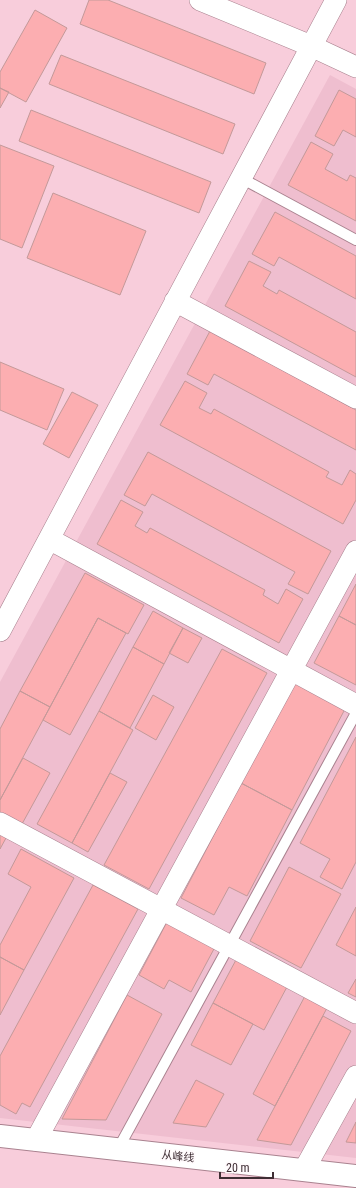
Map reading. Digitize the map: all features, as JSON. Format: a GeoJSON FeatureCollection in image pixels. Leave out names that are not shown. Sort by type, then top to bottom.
{"type":"FeatureCollection","features":[{"type":"Feature","properties":{"kind":"street"},"geometry":{"type":"LineString","coordinates":[[200,0],[311,46],[356,67]]}},
{"type":"Feature","properties":{"kind":"street"},"geometry":{"type":"LineString","coordinates":[[0,631],[336,0]]}},
{"type":"Feature","properties":{"kind":"street"},"geometry":{"type":"LineString","coordinates":[[176,301],[356,398]]}},
{"type":"Feature","properties":{"kind":"street"},"geometry":{"type":"LineString","coordinates":[[49,539],[356,705]]}},
{"type":"Feature","properties":{"kind":"street"},"geometry":{"type":"LineString","coordinates":[[36,1140],[356,551]]}},
{"type":"Feature","properties":{"kind":"street"},"geometry":{"type":"LineString","coordinates":[[0,823],[356,1013]]}},
{"type":"Feature","properties":{"kind":"street"},"geometry":{"type":"LineString","coordinates":[[304,1170],[356,1076]]}},
{"type":"Feature","properties":{"kind":"street","name":"从峰线"},"geometry":{"type":"LineString","coordinates":[[0,1136],[356,1176]]}},
{"type":"Feature","properties":{"kind":"lane"},"geometry":{"type":"LineString","coordinates":[[241,178],[356,240]]}},
{"type":"Feature","properties":{"kind":"lane"},"geometry":{"type":"LineString","coordinates":[[118,1149],[356,713]]}},
{"type":"Feature","properties":{"kind":"shaded area"},"geometry":{"type":"Polygon","coordinates":[[[330,75],[356,89],[356,1158],[0,1118],[0,682],[330,75]]]}},
{"type":"Feature","properties":{"kind":"building"},"geometry":{"type":"Polygon","coordinates":[[[89,0],[108,0],[266,63],[254,94],[80,24],[89,0]]]}},
{"type":"Feature","properties":{"kind":"building"},"geometry":{"type":"Polygon","coordinates":[[[35,10],[67,28],[26,102],[0,88],[0,72],[35,10]]]}},
{"type":"Feature","properties":{"kind":"building"},"geometry":{"type":"Polygon","coordinates":[[[61,55],[235,124],[223,154],[49,84],[61,55]]]}},
{"type":"Feature","properties":{"kind":"building"},"geometry":{"type":"Polygon","coordinates":[[[0,88],[9,92],[0,108],[0,88]]]}},
{"type":"Feature","properties":{"kind":"building"},"geometry":{"type":"Polygon","coordinates":[[[339,90],[356,99],[356,137],[343,130],[334,146],[315,136],[339,90]]]}},
{"type":"Feature","properties":{"kind":"building"},"geometry":{"type":"Polygon","coordinates":[[[31,110],[211,182],[199,213],[19,141],[31,110]]]}},
{"type":"Feature","properties":{"kind":"building"},"geometry":{"type":"Polygon","coordinates":[[[311,142],[333,154],[325,169],[347,181],[350,175],[356,178],[356,221],[288,185],[311,142]]]}},
{"type":"Feature","properties":{"kind":"building"},"geometry":{"type":"Polygon","coordinates":[[[0,145],[54,166],[22,248],[0,239],[0,145]]]}},
{"type":"Feature","properties":{"kind":"building"},"geometry":{"type":"Polygon","coordinates":[[[53,193],[146,231],[120,295],[27,258],[53,193]]]}},
{"type":"Feature","properties":{"kind":"building"},"geometry":{"type":"Polygon","coordinates":[[[275,212],[356,256],[356,299],[279,257],[274,266],[252,254],[275,212]]]}},
{"type":"Feature","properties":{"kind":"building"},"geometry":{"type":"Polygon","coordinates":[[[249,261],[271,272],[263,286],[277,294],[279,290],[356,332],[356,377],[225,306],[249,261]]]}},
{"type":"Feature","properties":{"kind":"building"},"geometry":{"type":"Polygon","coordinates":[[[210,331],[356,410],[356,450],[214,374],[208,385],[187,374],[210,331]]]}},
{"type":"Feature","properties":{"kind":"building"},"geometry":{"type":"Polygon","coordinates":[[[0,362],[64,389],[47,430],[0,410],[0,362]]]}},
{"type":"Feature","properties":{"kind":"building"},"geometry":{"type":"Polygon","coordinates":[[[185,381],[207,393],[199,408],[211,414],[214,409],[329,472],[326,477],[342,485],[350,470],[356,474],[356,500],[343,524],[160,425],[185,381]]]}},
{"type":"Feature","properties":{"kind":"building"},"geometry":{"type":"Polygon","coordinates":[[[72,392],[98,405],[69,458],[43,444],[72,392]]]}},
{"type":"Feature","properties":{"kind":"building"},"geometry":{"type":"Polygon","coordinates":[[[148,452],[331,551],[308,594],[288,584],[295,572],[152,494],[145,506],[124,495],[148,452]]]}},
{"type":"Feature","properties":{"kind":"building"},"geometry":{"type":"Polygon","coordinates":[[[121,500],[143,512],[135,526],[147,533],[150,528],[265,590],[263,595],[278,604],[286,589],[303,599],[279,643],[97,544],[121,500]]]}},
{"type":"Feature","properties":{"kind":"building"},"geometry":{"type":"Polygon","coordinates":[[[85,573],[144,605],[128,634],[98,618],[50,707],[20,691],[85,573]]]}},
{"type":"Feature","properties":{"kind":"building"},"geometry":{"type":"Polygon","coordinates":[[[356,584],[356,625],[339,616],[356,584]]]}},
{"type":"Feature","properties":{"kind":"building"},"geometry":{"type":"Polygon","coordinates":[[[153,611],[183,628],[164,664],[133,647],[153,611]]]}},
{"type":"Feature","properties":{"kind":"building"},"geometry":{"type":"Polygon","coordinates":[[[339,616],[356,625],[356,685],[314,663],[339,616]]]}},
{"type":"Feature","properties":{"kind":"building"},"geometry":{"type":"Polygon","coordinates":[[[98,618],[126,633],[70,735],[43,720],[98,618]]]}},
{"type":"Feature","properties":{"kind":"building"},"geometry":{"type":"Polygon","coordinates":[[[183,628],[202,638],[188,663],[169,653],[183,628]]]}},
{"type":"Feature","properties":{"kind":"building"},"geometry":{"type":"Polygon","coordinates":[[[133,647],[164,664],[130,728],[99,711],[133,647]]]}},
{"type":"Feature","properties":{"kind":"building"},"geometry":{"type":"Polygon","coordinates":[[[222,649],[267,673],[149,889],[104,865],[222,649]]]}},
{"type":"Feature","properties":{"kind":"building"},"geometry":{"type":"Polygon","coordinates":[[[295,682],[345,709],[292,810],[241,783],[295,682]]]}},
{"type":"Feature","properties":{"kind":"building"},"geometry":{"type":"Polygon","coordinates":[[[20,691],[50,707],[0,800],[0,729],[20,691]]]}},
{"type":"Feature","properties":{"kind":"building"},"geometry":{"type":"Polygon","coordinates":[[[153,695],[174,707],[156,740],[135,728],[153,695]]]}},
{"type":"Feature","properties":{"kind":"building"},"geometry":{"type":"Polygon","coordinates":[[[99,711],[133,730],[72,843],[37,824],[99,711]]]}},
{"type":"Feature","properties":{"kind":"building"},"geometry":{"type":"Polygon","coordinates":[[[356,737],[356,862],[342,889],[320,877],[330,859],[300,843],[356,737]]]}},
{"type":"Feature","properties":{"kind":"building"},"geometry":{"type":"Polygon","coordinates":[[[23,758],[50,773],[22,824],[0,812],[0,800],[23,758]]]}},
{"type":"Feature","properties":{"kind":"building"},"geometry":{"type":"Polygon","coordinates":[[[110,773],[127,782],[88,852],[72,843],[110,773]]]}},
{"type":"Feature","properties":{"kind":"building"},"geometry":{"type":"Polygon","coordinates":[[[241,783],[292,810],[247,896],[229,887],[214,915],[181,898],[241,783]]]}},
{"type":"Feature","properties":{"kind":"building"},"geometry":{"type":"Polygon","coordinates":[[[0,834],[6,838],[0,849],[0,834]]]}},
{"type":"Feature","properties":{"kind":"building"},"geometry":{"type":"Polygon","coordinates":[[[21,849],[74,878],[24,970],[0,957],[0,945],[31,887],[8,874],[21,849]]]}},
{"type":"Feature","properties":{"kind":"building"},"geometry":{"type":"Polygon","coordinates":[[[289,867],[341,894],[301,968],[250,941],[289,867]]]}},
{"type":"Feature","properties":{"kind":"building"},"geometry":{"type":"Polygon","coordinates":[[[93,885],[138,909],[30,1107],[22,1103],[16,1114],[0,1105],[0,1056],[93,885]]]}},
{"type":"Feature","properties":{"kind":"building"},"geometry":{"type":"Polygon","coordinates":[[[356,907],[356,956],[336,945],[356,907]]]}},
{"type":"Feature","properties":{"kind":"building"},"geometry":{"type":"Polygon","coordinates":[[[167,922],[215,947],[191,992],[169,980],[164,989],[139,975],[167,922]]]}},
{"type":"Feature","properties":{"kind":"building"},"geometry":{"type":"Polygon","coordinates":[[[0,957],[24,970],[0,1015],[0,957]]]}},
{"type":"Feature","properties":{"kind":"building"},"geometry":{"type":"Polygon","coordinates":[[[237,958],[288,985],[264,1030],[213,1003],[237,958]]]}},
{"type":"Feature","properties":{"kind":"building"},"geometry":{"type":"Polygon","coordinates":[[[356,979],[356,997],[348,993],[356,979]]]}},
{"type":"Feature","properties":{"kind":"building"},"geometry":{"type":"Polygon","coordinates":[[[127,995],[162,1014],[106,1120],[62,1119],[127,995]]]}},
{"type":"Feature","properties":{"kind":"building"},"geometry":{"type":"Polygon","coordinates":[[[305,996],[327,1008],[275,1106],[253,1094],[305,996]]]}},
{"type":"Feature","properties":{"kind":"building"},"geometry":{"type":"Polygon","coordinates":[[[213,1003],[253,1024],[231,1065],[191,1045],[213,1003]]]}},
{"type":"Feature","properties":{"kind":"building"},"geometry":{"type":"Polygon","coordinates":[[[323,1016],[351,1031],[291,1145],[257,1140],[323,1016]]]}},
{"type":"Feature","properties":{"kind":"building"},"geometry":{"type":"Polygon","coordinates":[[[196,1080],[224,1094],[206,1127],[173,1123],[196,1080]]]}},
{"type":"Feature","properties":{"kind":"building"},"geometry":{"type":"Polygon","coordinates":[[[356,1122],[356,1143],[346,1142],[356,1122]]]}}]}
